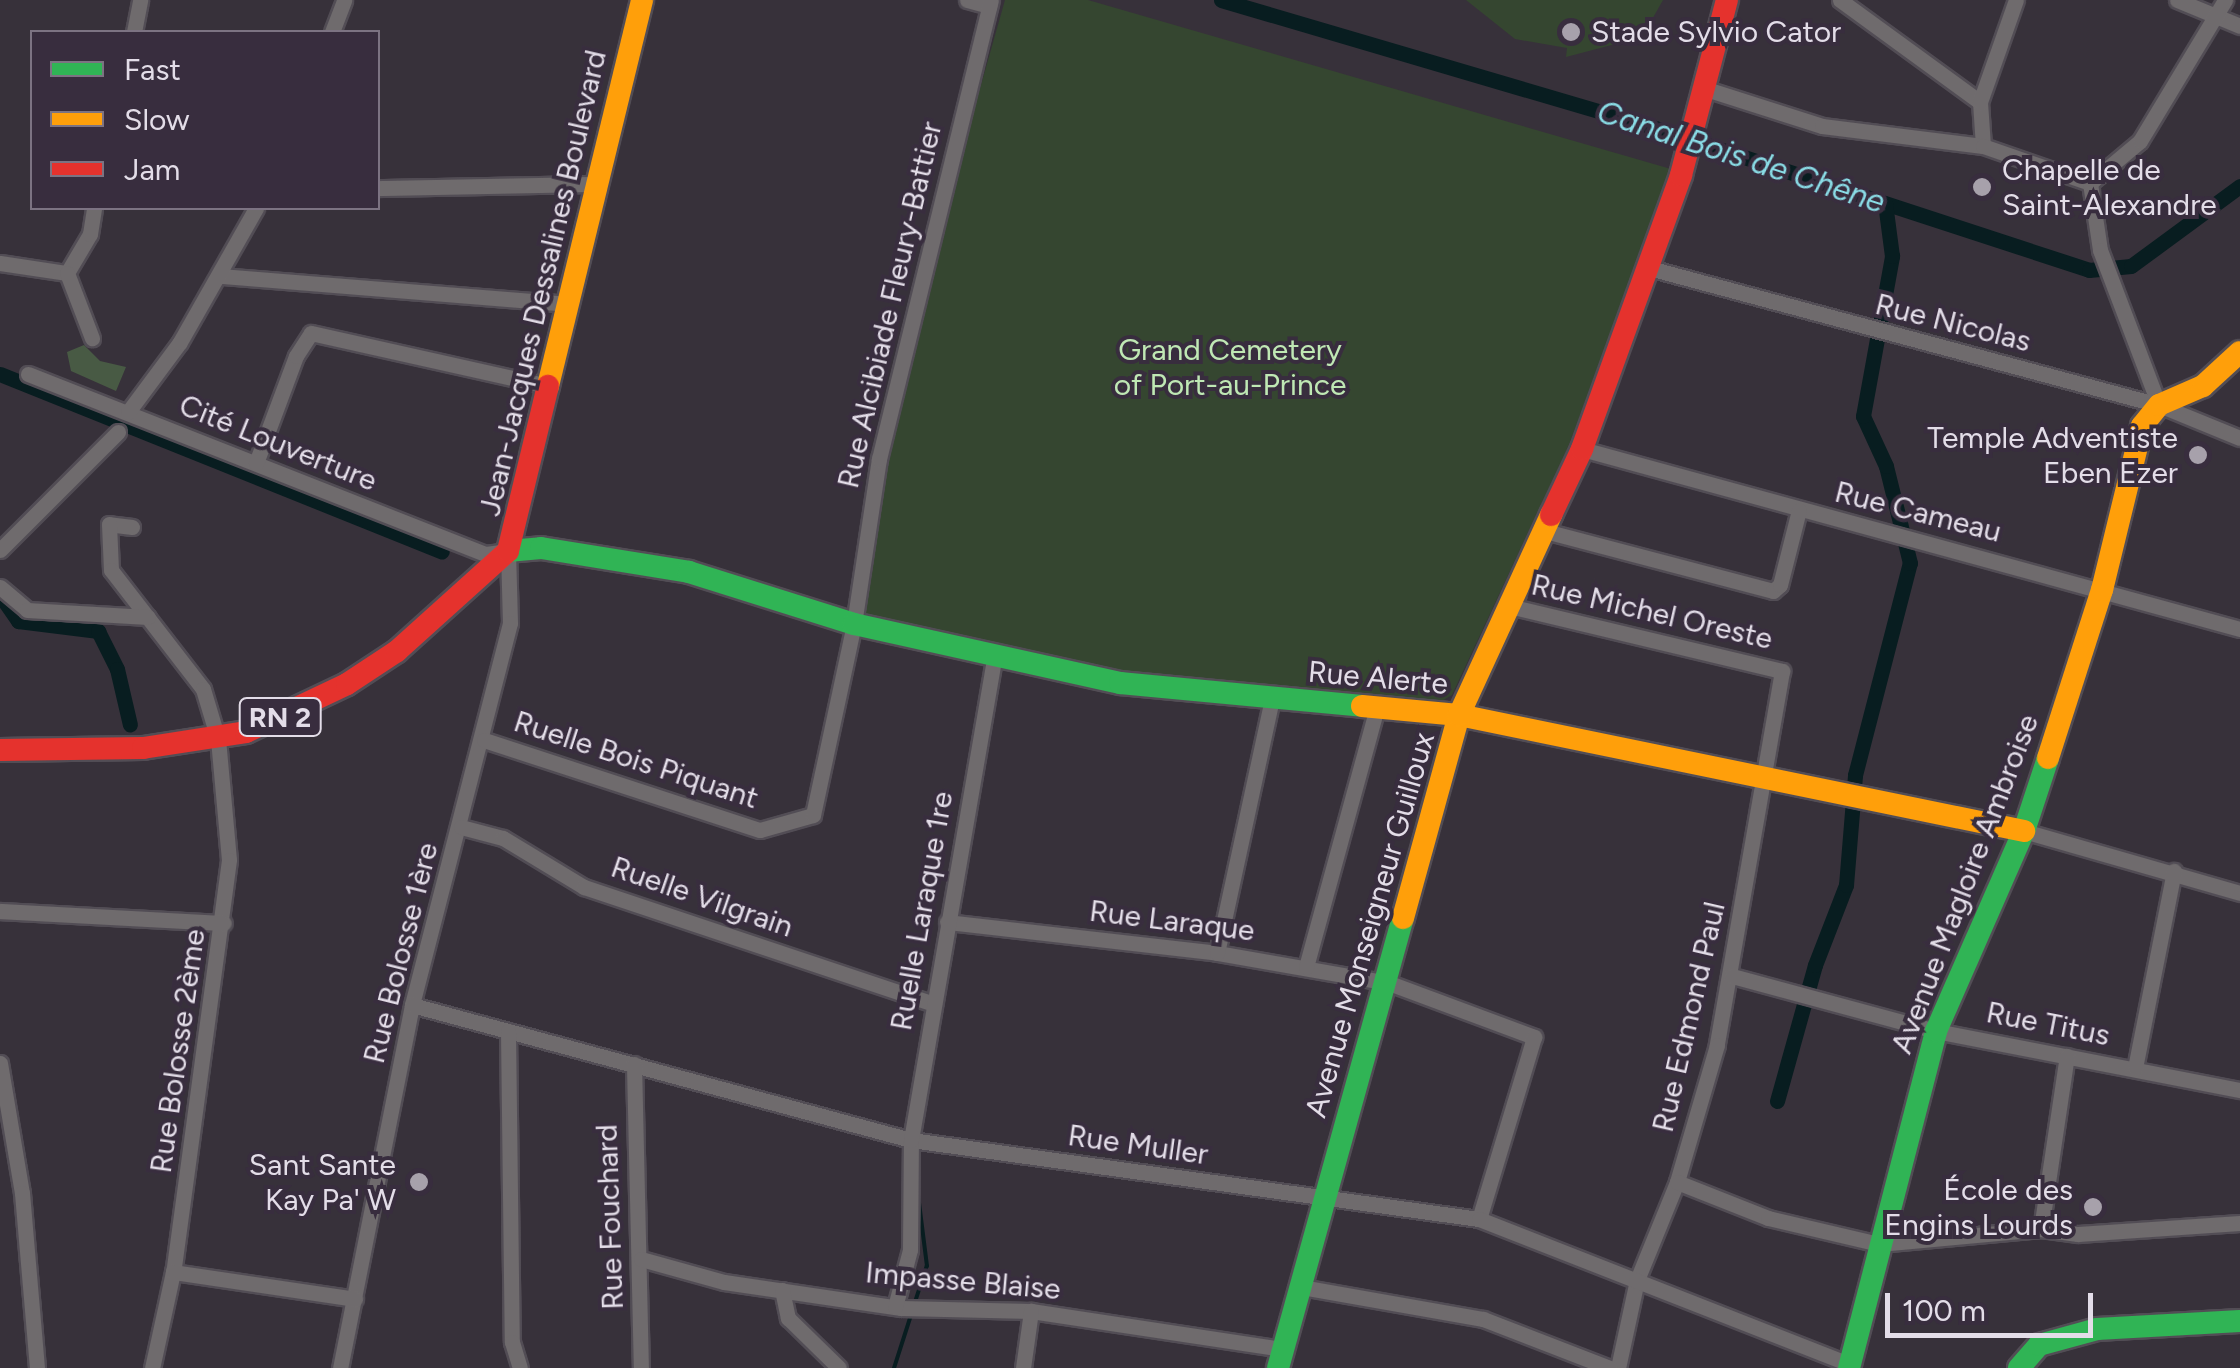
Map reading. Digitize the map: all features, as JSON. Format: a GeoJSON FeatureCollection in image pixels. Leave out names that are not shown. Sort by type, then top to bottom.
{"type":"FeatureCollection","features":[{"type":"Feature","properties":{"kind":"street"},"geometry":{"type":"LineString","coordinates":[[134,30],[140,0]]}},
{"type":"Feature","properties":{"kind":"street"},"geometry":{"type":"LineString","coordinates":[[333,30],[344,0]]}},
{"type":"Feature","properties":{"kind":"street","name":"Jean-Jacques Dessalines Boulevard"},"geometry":{"type":"LineString","coordinates":[[0,750],[128,749],[218,739],[347,684],[424,628],[508,552],[642,0]]}},
{"type":"Feature","properties":{"kind":"street"},"geometry":{"type":"LineString","coordinates":[[967,0],[990,3]]}},
{"type":"Feature","properties":{"kind":"street","name":"Avenue Monseigneur Guilloux"},"geometry":{"type":"LineString","coordinates":[[1280,1359],[1388,983],[1459,715],[1582,449],[1681,175],[1727,0]]}},
{"type":"Feature","properties":{"kind":"street"},"geometry":{"type":"LineString","coordinates":[[1840,0],[1980,102]]}},
{"type":"Feature","properties":{"kind":"street"},"geometry":{"type":"LineString","coordinates":[[1983,146],[1980,102],[2016,0]]}},
{"type":"Feature","properties":{"kind":"street"},"geometry":{"type":"LineString","coordinates":[[2177,0],[2240,26]]}},
{"type":"Feature","properties":{"kind":"street"},"geometry":{"type":"LineString","coordinates":[[2090,183],[2140,142],[2225,0]]}},
{"type":"Feature","properties":{"kind":"street","name":"Rue Alcibiade Fleury-Battier"},"geometry":{"type":"LineString","coordinates":[[854,624],[880,458],[990,3]]}},
{"type":"Feature","properties":{"kind":"street"},"geometry":{"type":"LineString","coordinates":[[1704,88],[1822,126],[1983,146],[2090,183]]}},
{"type":"Feature","properties":{"kind":"street"},"geometry":{"type":"LineString","coordinates":[[2090,183],[2100,250],[2159,405],[2203,386],[2240,352]]}},
{"type":"Feature","properties":{"kind":"street"},"geometry":{"type":"LineString","coordinates":[[380,188],[596,184]]}},
{"type":"Feature","properties":{"kind":"street"},"geometry":{"type":"LineString","coordinates":[[67,274],[90,234],[94,210]]}},
{"type":"Feature","properties":{"kind":"street"},"geometry":{"type":"LineString","coordinates":[[128,412],[222,276],[255,210]]}},
{"type":"Feature","properties":{"kind":"street"},"geometry":{"type":"LineString","coordinates":[[0,263],[67,274]]}},
{"type":"Feature","properties":{"kind":"street","name":"Rue Nicolas"},"geometry":{"type":"LineString","coordinates":[[1649,268],[2159,405],[2240,438]]}},
{"type":"Feature","properties":{"kind":"street"},"geometry":{"type":"LineString","coordinates":[[67,274],[92,338]]}},
{"type":"Feature","properties":{"kind":"street"},"geometry":{"type":"LineString","coordinates":[[222,276],[568,304]]}},
{"type":"Feature","properties":{"kind":"street"},"geometry":{"type":"LineString","coordinates":[[256,463],[296,356],[311,332],[549,386]]}},
{"type":"Feature","properties":{"kind":"street","name":"Cité Louverture"},"geometry":{"type":"LineString","coordinates":[[28,374],[486,554],[508,552]]}},
{"type":"Feature","properties":{"kind":"street","name":"Avenue Magloire Ambroise"},"geometry":{"type":"LineString","coordinates":[[1848,1365],[1936,1030],[2024,831],[2102,590],[2142,426],[2159,405]]}},
{"type":"Feature","properties":{"kind":"street"},"geometry":{"type":"LineString","coordinates":[[0,550],[118,432]]}},
{"type":"Feature","properties":{"kind":"street","name":"Rue Cameau"},"geometry":{"type":"LineString","coordinates":[[1582,449],[1798,510],[1916,536],[2240,629]]}},
{"type":"Feature","properties":{"kind":"street"},"geometry":{"type":"LineString","coordinates":[[1546,531],[1773,591],[1780,585],[1798,510]]}},
{"type":"Feature","properties":{"kind":"street","name":"Rue Bolosse 2ème"},"geometry":{"type":"LineString","coordinates":[[132,527],[109,524],[105,541],[111,570],[203,689],[218,739],[229,860],[224,923],[173,1272],[152,1368]]}},
{"type":"Feature","properties":{"kind":"street","name":"Rue Alerte"},"geometry":{"type":"LineString","coordinates":[[508,552],[542,548],[689,572],[854,624],[1120,684],[1459,715],[2024,831],[2240,893]]}},
{"type":"Feature","properties":{"kind":"street","name":"Rue Bolosse 1ère"},"geometry":{"type":"LineString","coordinates":[[340,1368],[412,1005],[484,740],[510,623],[508,552]]}},
{"type":"Feature","properties":{"kind":"street"},"geometry":{"type":"LineString","coordinates":[[0,587],[28,610],[148,617]]}},
{"type":"Feature","properties":{"kind":"street","name":"Rue Michel Oreste"},"geometry":{"type":"LineString","coordinates":[[1508,606],[1782,671]]}},
{"type":"Feature","properties":{"kind":"street","name":"Ruelle Bois Piquant"},"geometry":{"type":"LineString","coordinates":[[484,740],[760,830],[776,828],[812,816],[854,624]]}},
{"type":"Feature","properties":{"kind":"street","name":"Ruelle Laraque 1re"},"geometry":{"type":"LineString","coordinates":[[894,1306],[910,1250],[912,1140],[994,658]]}},
{"type":"Feature","properties":{"kind":"street","name":"Rue Edmond Paul"},"geometry":{"type":"LineString","coordinates":[[1618,1368],[1637,1280],[1677,1182],[1732,976],[1782,671]]}},
{"type":"Feature","properties":{"kind":"street"},"geometry":{"type":"LineString","coordinates":[[1217,952],[1272,699]]}},
{"type":"Feature","properties":{"kind":"street"},"geometry":{"type":"LineString","coordinates":[[1306,967],[1377,708]]}},
{"type":"Feature","properties":{"kind":"street","name":"Ruelle Vilgrain"},"geometry":{"type":"LineString","coordinates":[[460,827],[503,838],[584,886],[934,1004]]}},
{"type":"Feature","properties":{"kind":"street"},"geometry":{"type":"LineString","coordinates":[[2135,1068],[2174,872]]}},
{"type":"Feature","properties":{"kind":"street"},"geometry":{"type":"LineString","coordinates":[[0,911],[224,923]]}},
{"type":"Feature","properties":{"kind":"street","name":"Rue Laraque"},"geometry":{"type":"LineString","coordinates":[[947,922],[1217,952],[1388,983],[1534,1037],[1479,1219]]}},
{"type":"Feature","properties":{"kind":"street","name":"Rue Titus"},"geometry":{"type":"LineString","coordinates":[[1732,976],[1793,989],[1936,1030],[2240,1090]]}},
{"type":"Feature","properties":{"kind":"street","name":"Rue Muller"},"geometry":{"type":"LineString","coordinates":[[412,1005],[912,1140],[1479,1219],[1637,1280],[1822,1360],[1848,1365]]}},
{"type":"Feature","properties":{"kind":"street"},"geometry":{"type":"LineString","coordinates":[[508,1031],[512,1342],[520,1368]]}},
{"type":"Feature","properties":{"kind":"street"},"geometry":{"type":"LineString","coordinates":[[2041,1229],[2067,1056]]}},
{"type":"Feature","properties":{"kind":"street"},"geometry":{"type":"LineString","coordinates":[[0,1063],[22,1194],[38,1368]]}},
{"type":"Feature","properties":{"kind":"street","name":"Rue Fouchard"},"geometry":{"type":"LineString","coordinates":[[634,1064],[641,1368]]}},
{"type":"Feature","properties":{"kind":"street"},"geometry":{"type":"LineString","coordinates":[[1677,1182],[1768,1218],[1880,1244],[2041,1229],[2078,1234],[2240,1222]]}},
{"type":"Feature","properties":{"kind":"street","name":"Impasse Blaise"},"geometry":{"type":"LineString","coordinates":[[641,1259],[680,1273],[782,1290],[894,1306],[1030,1311],[1280,1359]]}},
{"type":"Feature","properties":{"kind":"street"},"geometry":{"type":"LineString","coordinates":[[173,1272],[355,1299]]}},
{"type":"Feature","properties":{"kind":"street"},"geometry":{"type":"LineString","coordinates":[[1301,1287],[1483,1319],[1610,1368]]}},
{"type":"Feature","properties":{"kind":"street"},"geometry":{"type":"LineString","coordinates":[[782,1290],[788,1318],[839,1368]]}},
{"type":"Feature","properties":{"kind":"street"},"geometry":{"type":"LineString","coordinates":[[1023,1368],[1030,1311]]}},
{"type":"Feature","properties":{"kind":"street"},"geometry":{"type":"LineString","coordinates":[[2020,1368],[2039,1345],[2097,1330],[2240,1321]]}},
{"type":"Feature","properties":{"kind":"green space","name":"Grand Cemetery of Port-au-Prince"},"geometry":{"type":"Polygon","coordinates":[[[1005,0],[1088,0],[1671,169],[1569,445],[1452,695],[1434,706],[1153,677],[862,614],[880,483],[915,318],[1005,0]]]}},
{"type":"Feature","properties":{"kind":"green space","name":"Stade Sylvio Cator"},"geometry":{"type":"Polygon","coordinates":[[[1466,0],[1663,0],[1650,23],[1627,41],[1566,57],[1567,48],[1515,39],[1466,0]]]}},
{"type":"Feature","properties":{"kind":"green space"},"geometry":{"type":"Polygon","coordinates":[[[84,345],[100,361],[126,367],[116,391],[71,371],[67,352],[84,345]]]}},
{"type":"Feature","properties":{"kind":"waterway","name":"Canal Bois de Chêne"},"geometry":{"type":"LineString","coordinates":[[1221,0],[1649,126],[2089,270],[2131,266],[2240,186]]}},
{"type":"Feature","properties":{"kind":"waterway"},"geometry":{"type":"LineString","coordinates":[[1777,1101],[1815,965],[1846,885],[1855,775],[1910,563],[1886,466],[1863,416],[1892,256],[1885,203]]}},
{"type":"Feature","properties":{"kind":"waterway"},"geometry":{"type":"LineString","coordinates":[[0,374],[442,552]]}},
{"type":"Feature","properties":{"kind":"waterway"},"geometry":{"type":"LineString","coordinates":[[0,595],[18,621],[98,631],[117,669],[130,725]]}},
{"type":"Feature","properties":{"kind":"waterway"},"geometry":{"type":"LineString","coordinates":[[915,1302],[927,1266],[918,1195]]}},
{"type":"Feature","properties":{"kind":"waterway"},"geometry":{"type":"LineString","coordinates":[[894,1368],[911,1315]]}},
{"type":"Feature","properties":{"kind":"traffic: fast"},"geometry":{"type":"LineString","coordinates":[[508,551],[541,548],[689,572],[854,624],[1120,683],[1362,706]]}},
{"type":"Feature","properties":{"kind":"traffic: fast"},"geometry":{"type":"LineString","coordinates":[[1849,1368],[1936,1031],[2024,831],[2048,758]]}},
{"type":"Feature","properties":{"kind":"traffic: fast"},"geometry":{"type":"LineString","coordinates":[[1278,1368],[1403,918]]}},
{"type":"Feature","properties":{"kind":"traffic: fast"},"geometry":{"type":"LineString","coordinates":[[2019,1368],[2039,1345],[2097,1329],[2240,1321]]}},
{"type":"Feature","properties":{"kind":"traffic: slow"},"geometry":{"type":"LineString","coordinates":[[548,386],[642,0]]}},
{"type":"Feature","properties":{"kind":"traffic: slow"},"geometry":{"type":"LineString","coordinates":[[2048,758],[2102,590],[2142,426],[2159,405],[2203,386],[2240,352]]}},
{"type":"Feature","properties":{"kind":"traffic: slow"},"geometry":{"type":"LineString","coordinates":[[1403,918],[1459,715],[1551,515]]}},
{"type":"Feature","properties":{"kind":"traffic: slow"},"geometry":{"type":"LineString","coordinates":[[1362,706],[1459,715],[2024,831]]}},
{"type":"Feature","properties":{"kind":"traffic: jam"},"geometry":{"type":"LineString","coordinates":[[1551,515],[1582,449],[1681,175],[1727,0]]}},
{"type":"Feature","properties":{"kind":"traffic: jam"},"geometry":{"type":"LineString","coordinates":[[0,750],[143,748],[246,732],[347,684],[397,651],[508,551],[548,386]]}},
{"type":"Feature","properties":{"kind":"place","name":"Stade Sylvio Cator"},"geometry":{"type":"Point","coordinates":[1571,32]}},
{"type":"Feature","properties":{"kind":"place","name":"Chapelle de Saint-Alexandre"},"geometry":{"type":"Point","coordinates":[1982,187]}},
{"type":"Feature","properties":{"kind":"place","name":"Temple Adventiste Eben Ezer"},"geometry":{"type":"Point","coordinates":[2198,455]}},
{"type":"Feature","properties":{"kind":"place","name":"Sant Sante Kay Pa' W"},"geometry":{"type":"Point","coordinates":[419,1182]}},
{"type":"Feature","properties":{"kind":"place","name":"École des Engins Lourds"},"geometry":{"type":"Point","coordinates":[2093,1207]}}]}
